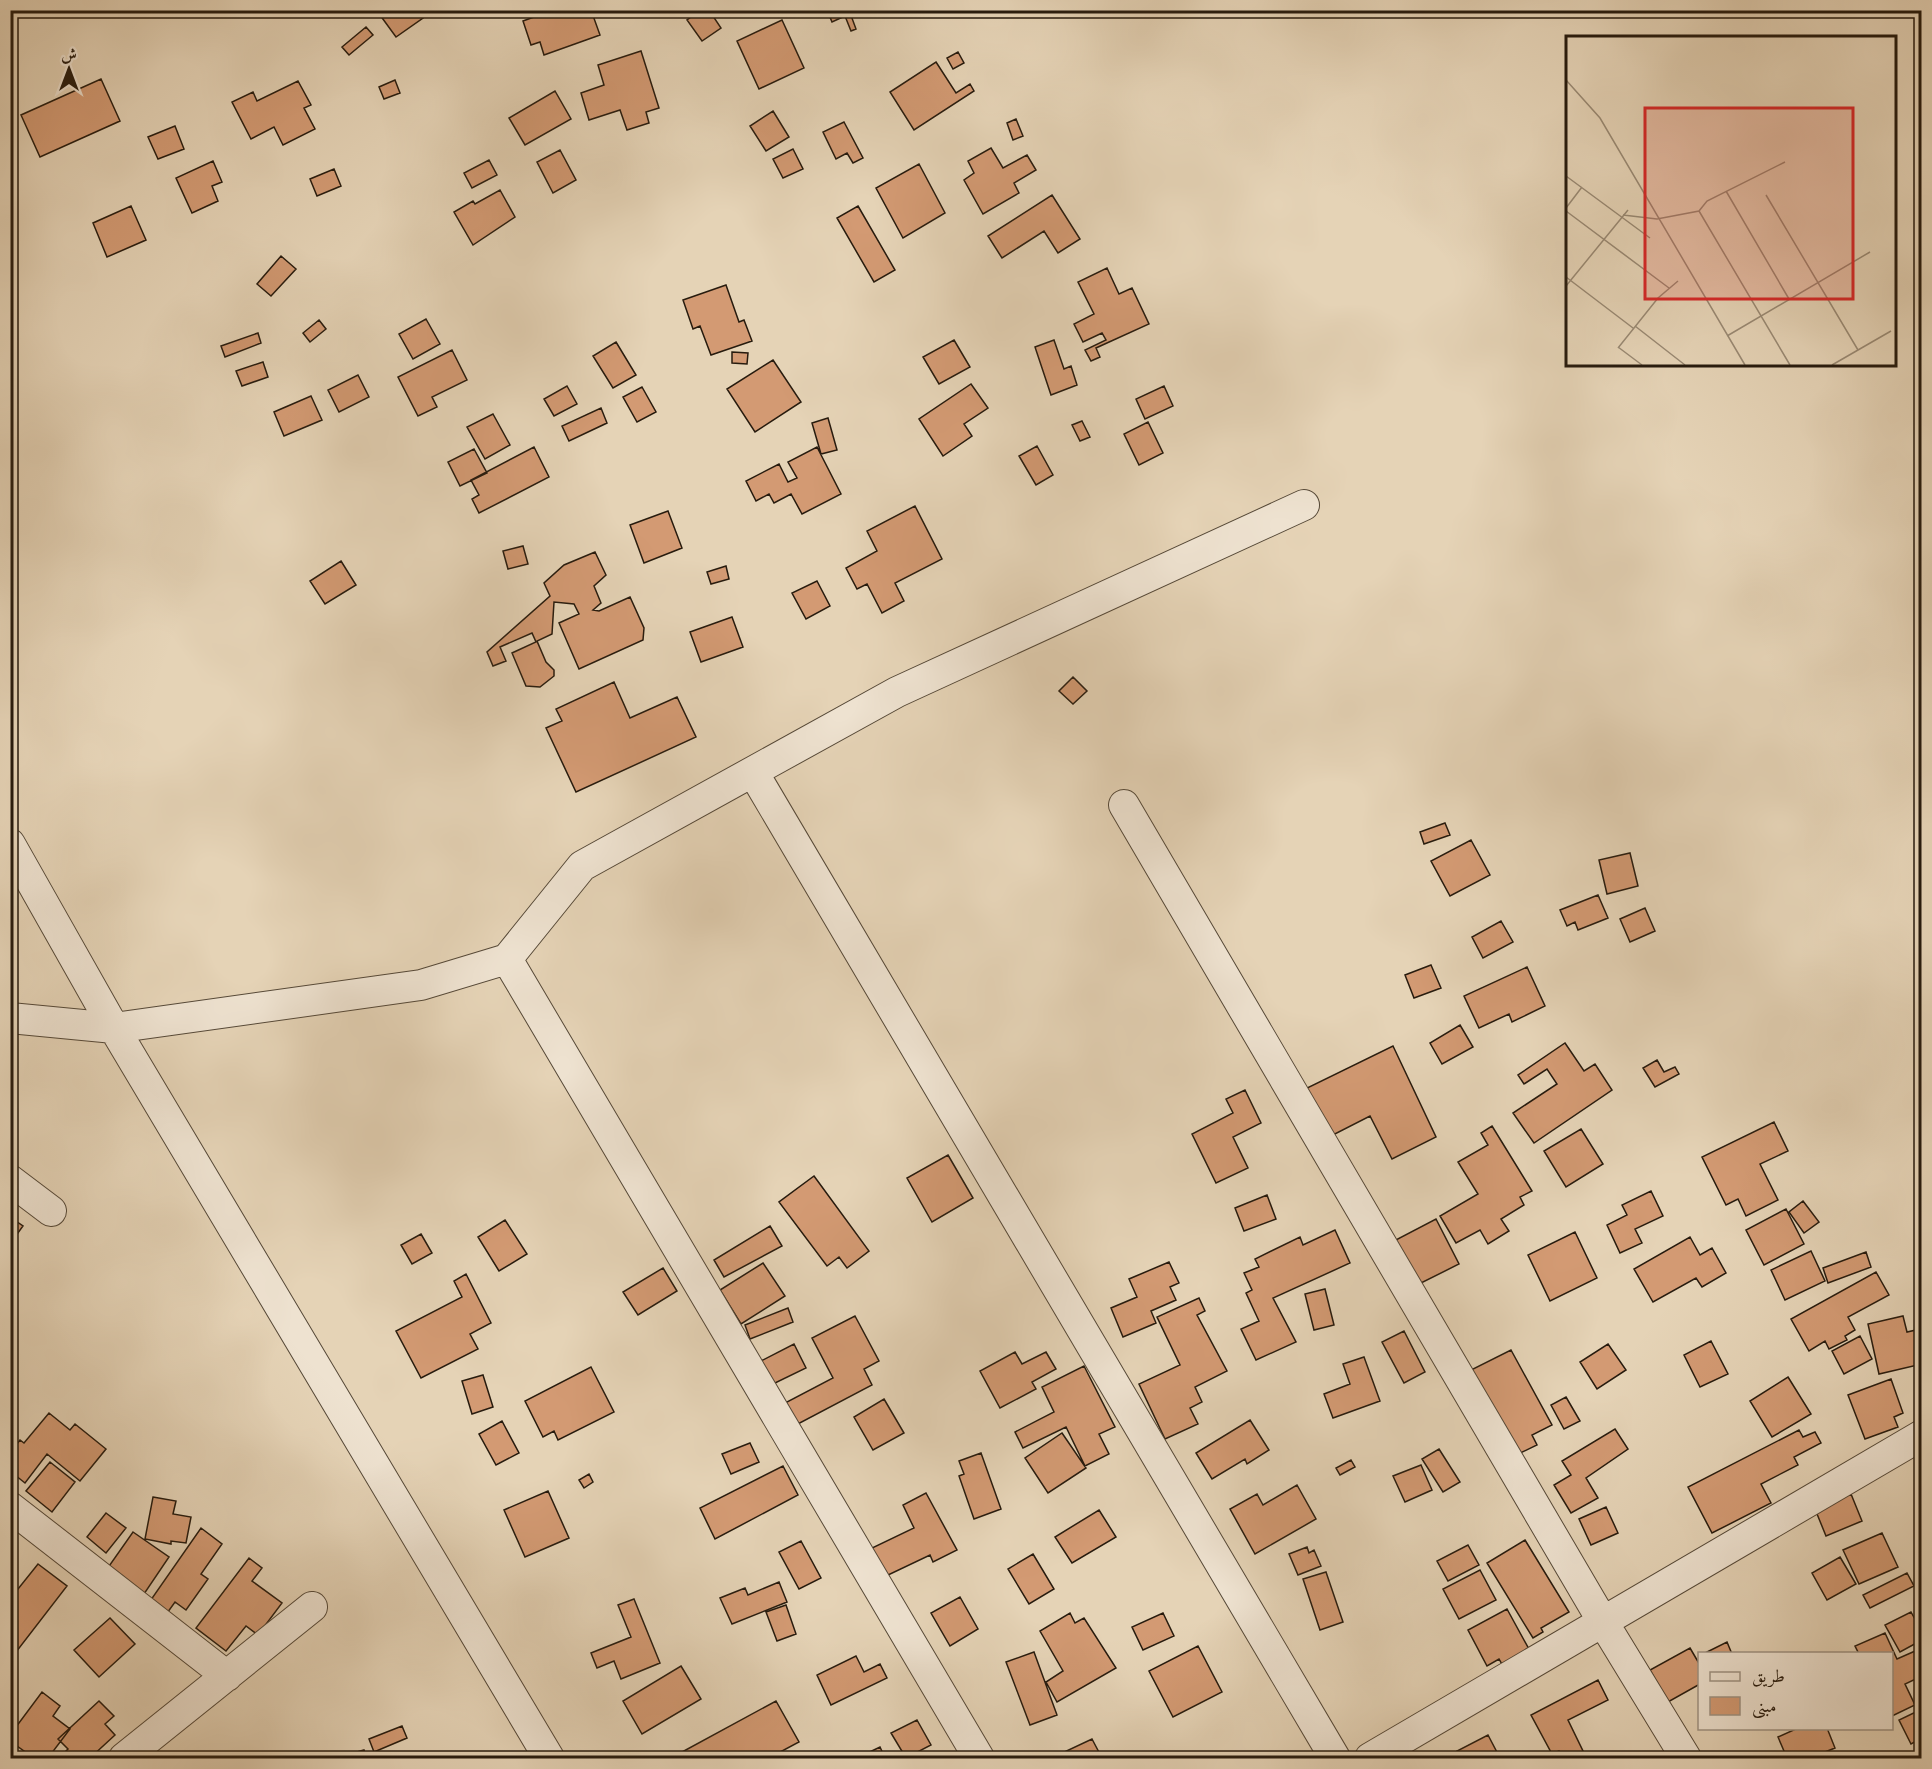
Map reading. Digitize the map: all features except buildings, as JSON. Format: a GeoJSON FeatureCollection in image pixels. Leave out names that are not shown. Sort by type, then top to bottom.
{"type":"FeatureCollection","features":[{"type":"Feature","properties":{"kind":"street"},"geometry":{"type":"LineString","coordinates":[[10,1018],[114,1028],[422,985],[507,959],[582,866],[897,692],[1305,505]]}},
{"type":"Feature","properties":{"kind":"street"},"geometry":{"type":"LineString","coordinates":[[753,772],[1335,1758]]}},
{"type":"Feature","properties":{"kind":"street"},"geometry":{"type":"LineString","coordinates":[[1124,805],[1603,1622],[1686,1758]]}},
{"type":"Feature","properties":{"kind":"street"},"geometry":{"type":"LineString","coordinates":[[10,844],[114,1028],[549,1758]]}},
{"type":"Feature","properties":{"kind":"street"},"geometry":{"type":"LineString","coordinates":[[507,959],[979,1758]]}},
{"type":"Feature","properties":{"kind":"street"},"geometry":{"type":"LineString","coordinates":[[10,1180],[51,1211]]}},
{"type":"Feature","properties":{"kind":"street"},"geometry":{"type":"LineString","coordinates":[[1371,1758],[1922,1436]]}},
{"type":"Feature","properties":{"kind":"street"},"geometry":{"type":"LineString","coordinates":[[10,1507],[227,1676]]}},
{"type":"Feature","properties":{"kind":"street"},"geometry":{"type":"LineString","coordinates":[[124,1758],[312,1607]]}}]}
